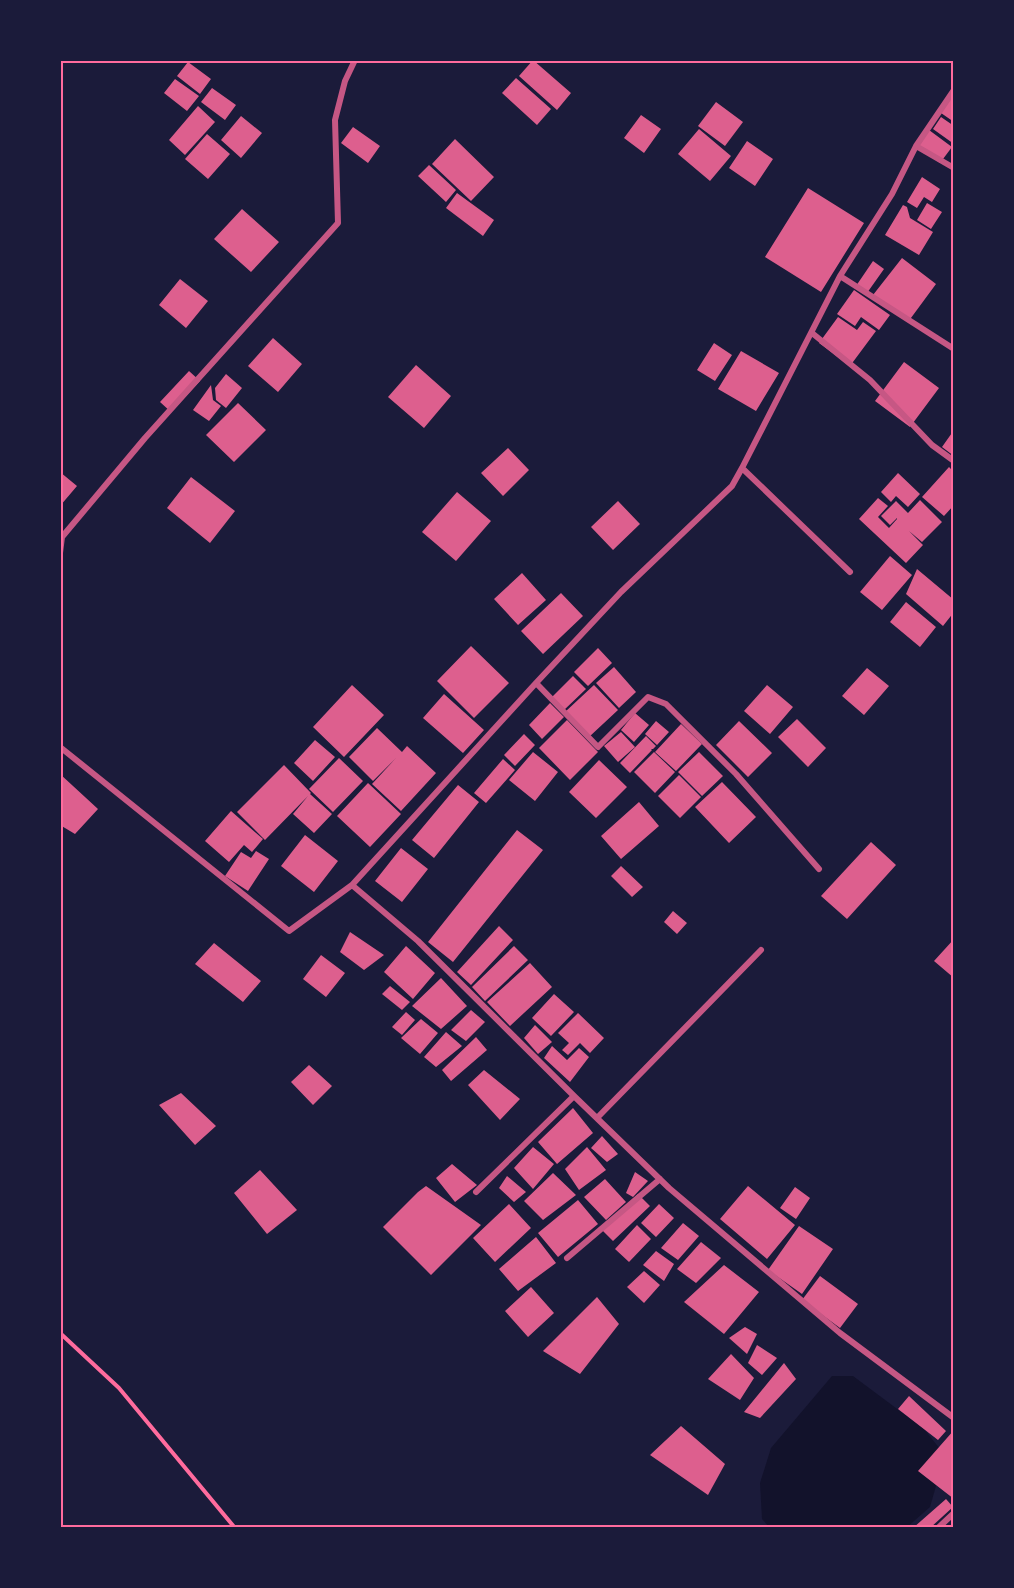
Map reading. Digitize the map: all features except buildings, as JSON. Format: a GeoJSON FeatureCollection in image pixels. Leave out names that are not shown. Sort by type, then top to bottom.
{"type":"FeatureCollection","features":[{"type":"Feature","properties":{"kind":"street"},"geometry":{"type":"LineString","coordinates":[[60,553],[61,537],[145,438],[338,223],[336,120],[345,81],[355,60]]}},
{"type":"Feature","properties":{"kind":"street"},"geometry":{"type":"LineString","coordinates":[[60,747],[290,931],[352,885],[621,592],[732,486],[840,276],[892,194],[916,146],[954,90]]}},
{"type":"Feature","properties":{"kind":"street"},"geometry":{"type":"LineString","coordinates":[[916,146],[954,168]]}},
{"type":"Feature","properties":{"kind":"street"},"geometry":{"type":"LineString","coordinates":[[840,276],[954,349]]}},
{"type":"Feature","properties":{"kind":"street"},"geometry":{"type":"LineString","coordinates":[[812,333],[870,380],[932,445],[954,461]]}},
{"type":"Feature","properties":{"kind":"street"},"geometry":{"type":"LineString","coordinates":[[742,468],[850,572]]}},
{"type":"Feature","properties":{"kind":"street"},"geometry":{"type":"LineString","coordinates":[[536,684],[598,747],[648,697],[666,704],[736,774],[819,869]]}},
{"type":"Feature","properties":{"kind":"street"},"geometry":{"type":"LineString","coordinates":[[352,885],[418,941],[660,1179],[840,1334],[954,1418]]}},
{"type":"Feature","properties":{"kind":"street"},"geometry":{"type":"LineString","coordinates":[[597,1118],[761,950]]}},
{"type":"Feature","properties":{"kind":"street"},"geometry":{"type":"LineString","coordinates":[[476,1192],[574,1096]]}},
{"type":"Feature","properties":{"kind":"street"},"geometry":{"type":"LineString","coordinates":[[567,1258],[660,1179]]}},
{"type":"Feature","properties":{"kind":"street"},"geometry":{"type":"LineString","coordinates":[[938,1528],[954,1513]]}},
{"type":"Feature","properties":{"kind":"path"},"geometry":{"type":"LineString","coordinates":[[60,1333],[119,1388],[235,1528]]}},
{"type":"Feature","properties":{"kind":"shaded area"},"geometry":{"type":"Polygon","coordinates":[[[832,1376],[853,1376],[924,1429],[940,1449],[942,1465],[930,1507],[906,1528],[770,1528],[762,1519],[760,1483],[771,1448],[832,1376]]]}}]}
